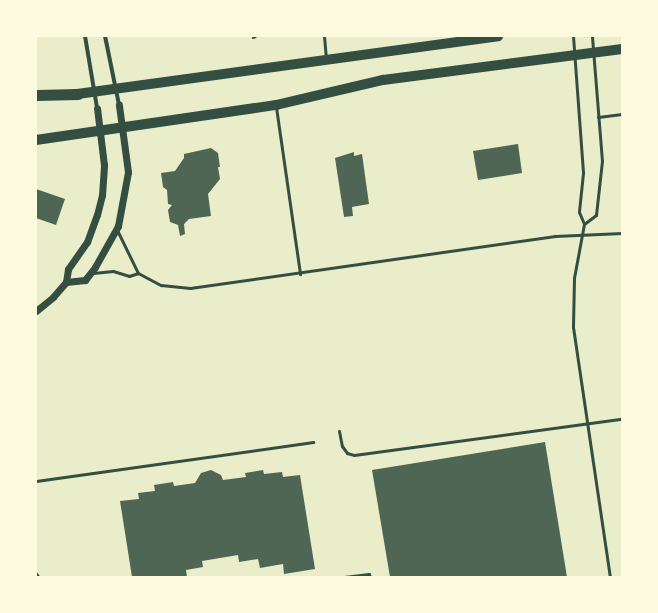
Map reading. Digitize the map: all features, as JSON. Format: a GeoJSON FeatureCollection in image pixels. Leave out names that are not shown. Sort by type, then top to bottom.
{"type":"FeatureCollection","features":[{"type":"Feature","properties":{"kind":"highway"},"geometry":{"type":"LineString","coordinates":[[36,94],[78,94]]}},
{"type":"Feature","properties":{"kind":"main road"},"geometry":{"type":"LineString","coordinates":[[36,100],[498,36]]}},
{"type":"Feature","properties":{"kind":"main road"},"geometry":{"type":"LineString","coordinates":[[36,140],[276,105],[383,80],[622,49]]}},
{"type":"Feature","properties":{"kind":"street"},"geometry":{"type":"LineString","coordinates":[[36,311],[53,297],[66,282],[68,269],[87,242],[102,195],[104,165],[95,92],[85,36]]}},
{"type":"Feature","properties":{"kind":"street"},"geometry":{"type":"LineString","coordinates":[[66,282],[85,280],[91,273],[117,228],[127,181],[124,127],[105,36]]}},
{"type":"Feature","properties":{"kind":"lane"},"geometry":{"type":"LineString","coordinates":[[324,36],[327,60]]}},
{"type":"Feature","properties":{"kind":"lane"},"geometry":{"type":"LineString","coordinates":[[573,36],[583,173],[579,212],[584,224],[574,278],[573,327],[585,423],[610,577]]}},
{"type":"Feature","properties":{"kind":"lane"},"geometry":{"type":"LineString","coordinates":[[584,224],[596,216],[602,161],[592,53],[592,36]]}},
{"type":"Feature","properties":{"kind":"lane"},"geometry":{"type":"LineString","coordinates":[[276,105],[300,274]]}},
{"type":"Feature","properties":{"kind":"lane"},"geometry":{"type":"LineString","coordinates":[[598,118],[622,114]]}},
{"type":"Feature","properties":{"kind":"lane"},"geometry":{"type":"LineString","coordinates":[[117,228],[138,273],[161,285],[190,288],[582,234],[622,233]]}},
{"type":"Feature","properties":{"kind":"lane"},"geometry":{"type":"LineString","coordinates":[[91,273],[113,271],[129,276],[138,273]]}},
{"type":"Feature","properties":{"kind":"lane"},"geometry":{"type":"LineString","coordinates":[[339,431],[342,446],[347,452],[354,455],[622,419]]}},
{"type":"Feature","properties":{"kind":"lane"},"geometry":{"type":"LineString","coordinates":[[36,480],[313,442]]}},
{"type":"Feature","properties":{"kind":"lane"},"geometry":{"type":"LineString","coordinates":[[344,577],[369,574],[370,577]]}},
{"type":"Feature","properties":{"kind":"building"},"geometry":{"type":"Polygon","coordinates":[[[518,144],[522,173],[478,180],[473,151],[518,144]]]}},
{"type":"Feature","properties":{"kind":"building"},"geometry":{"type":"Polygon","coordinates":[[[211,148],[218,153],[220,179],[208,194],[211,216],[189,219],[184,224],[185,234],[180,236],[178,225],[170,222],[168,210],[172,205],[168,204],[167,190],[163,187],[161,173],[175,171],[184,158],[184,154],[211,148]]]}},
{"type":"Feature","properties":{"kind":"building"},"geometry":{"type":"Polygon","coordinates":[[[354,152],[354,156],[362,154],[369,204],[352,207],[353,216],[344,217],[335,158],[354,152]]]}},
{"type":"Feature","properties":{"kind":"building"},"geometry":{"type":"Polygon","coordinates":[[[36,189],[65,199],[56,225],[36,218],[36,189]]]}},
{"type":"Feature","properties":{"kind":"building"},"geometry":{"type":"Polygon","coordinates":[[[545,442],[567,577],[390,577],[372,470],[545,442]]]}},
{"type":"Feature","properties":{"kind":"building"},"geometry":{"type":"Polygon","coordinates":[[[211,470],[221,475],[223,480],[246,477],[245,473],[263,470],[264,474],[282,472],[283,477],[300,475],[315,569],[284,574],[283,564],[260,568],[258,559],[239,562],[238,555],[202,561],[203,567],[186,570],[187,577],[132,577],[120,501],[139,499],[138,493],[155,491],[154,485],[173,482],[174,486],[195,483],[201,473],[211,470]]]}}]}
